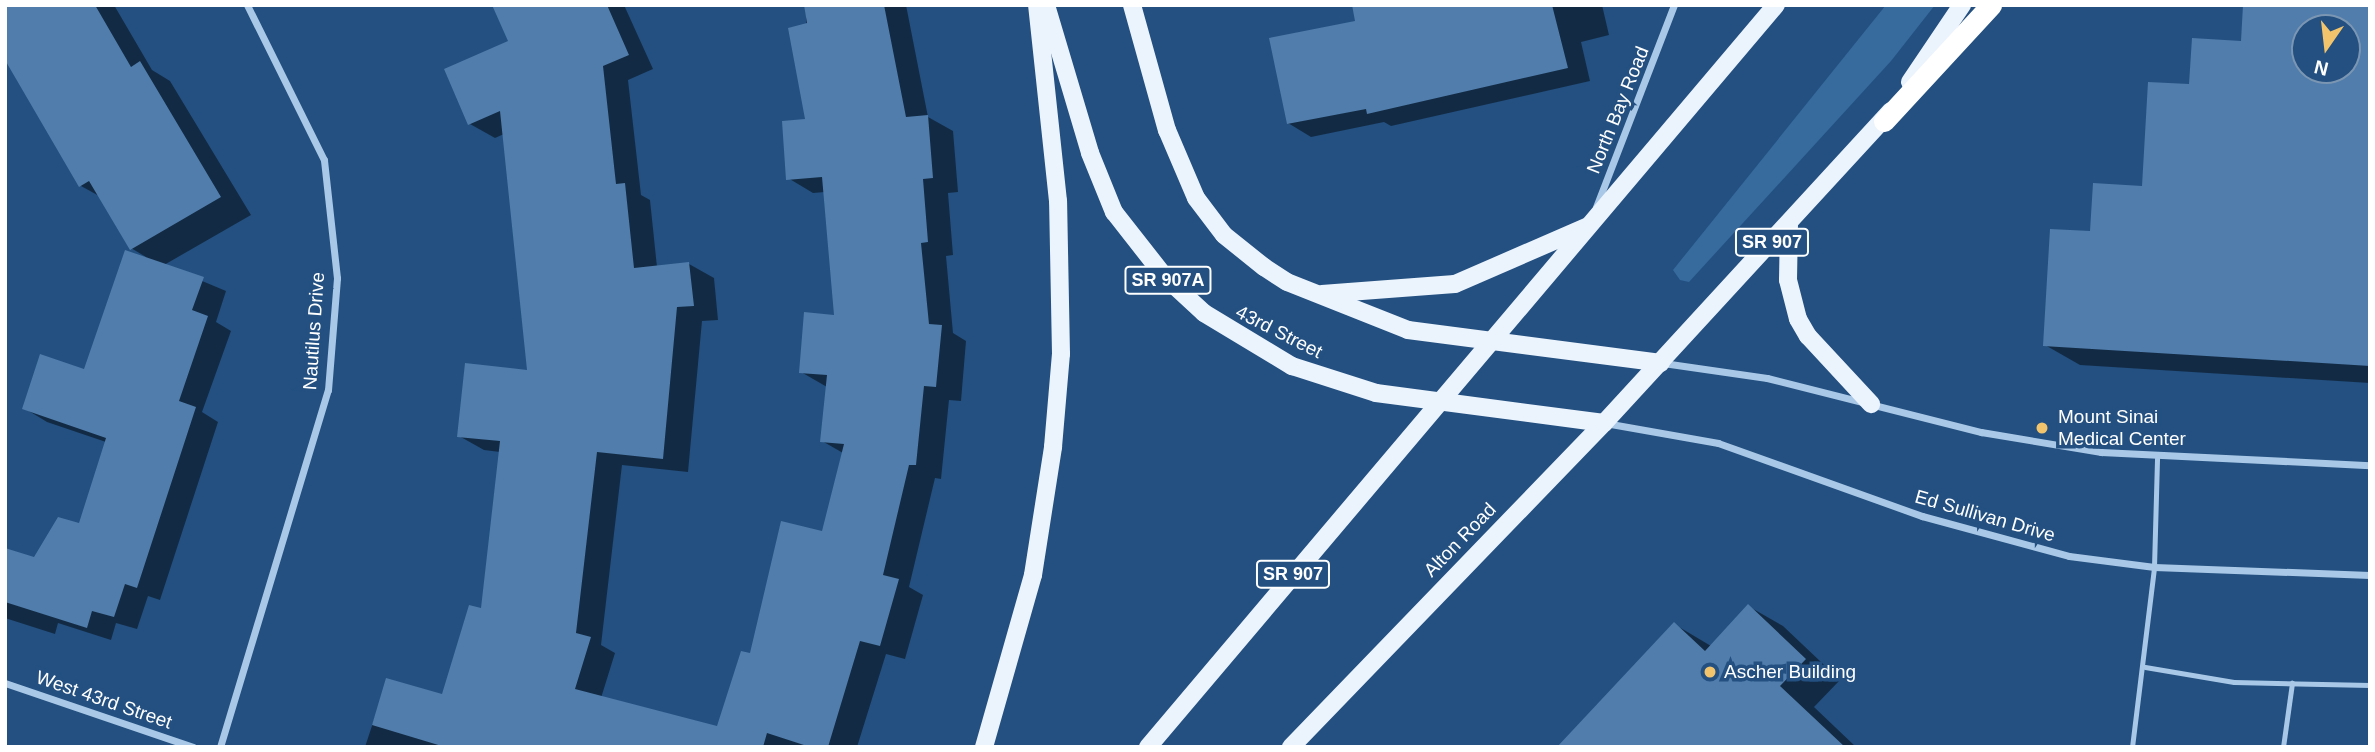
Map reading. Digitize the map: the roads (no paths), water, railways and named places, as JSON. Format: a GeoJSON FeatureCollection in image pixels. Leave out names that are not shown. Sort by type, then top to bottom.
{"type":"FeatureCollection","features":[{"type":"Feature","properties":{"kind":"highway"},"geometry":{"type":"LineString","coordinates":[[1884,121],[1991,5]]}},
{"type":"Feature","properties":{"kind":"main road"},"geometry":{"type":"LineString","coordinates":[[984,747],[1033,575],[1053,447],[1061,354],[1058,201],[1037,5]]}},
{"type":"Feature","properties":{"kind":"main road","name":"43rd Street"},"geometry":{"type":"LineString","coordinates":[[1046,5],[1106,196],[1128,232],[1183,295],[1229,331],[1292,366],[1376,393],[1604,423]]}},
{"type":"Feature","properties":{"kind":"main road"},"geometry":{"type":"LineString","coordinates":[[1132,5],[1150,76],[1182,168],[1210,217],[1241,251],[1287,282],[1408,330],[1661,363]]}},
{"type":"Feature","properties":{"kind":"main road","name":"SR 907"},"geometry":{"type":"LineString","coordinates":[[1148,747],[1776,5]]}},
{"type":"Feature","properties":{"kind":"main road","name":"SR 907"},"geometry":{"type":"LineString","coordinates":[[1661,363],[1699,315],[1790,223],[1884,121],[1962,5]]}},
{"type":"Feature","properties":{"kind":"main road"},"geometry":{"type":"LineString","coordinates":[[1790,223],[1788,280],[1798,319],[1808,336],[1871,404]]}},
{"type":"Feature","properties":{"kind":"main road"},"geometry":{"type":"LineString","coordinates":[[1314,294],[1455,284],[1589,226]]}},
{"type":"Feature","properties":{"kind":"main road","name":"Alton Road"},"geometry":{"type":"LineString","coordinates":[[1291,747],[1661,363]]}},
{"type":"Feature","properties":{"kind":"street","name":"Nautilus Drive"},"geometry":{"type":"LineString","coordinates":[[220,747],[328,390],[337,278],[324,160],[247,5]]}},
{"type":"Feature","properties":{"kind":"street","name":"North Bay Road"},"geometry":{"type":"LineString","coordinates":[[1589,226],[1674,5]]}},
{"type":"Feature","properties":{"kind":"street"},"geometry":{"type":"LineString","coordinates":[[1661,363],[1768,378],[2026,441],[2157,457],[2370,466]]}},
{"type":"Feature","properties":{"kind":"street","name":"Ed Sullivan Drive"},"geometry":{"type":"LineString","coordinates":[[1604,423],[1718,443],[1996,539],[2069,556],[2154,567],[2370,575]]}},
{"type":"Feature","properties":{"kind":"street","name":"West 43rd Street"},"geometry":{"type":"LineString","coordinates":[[5,683],[193,747]]}},
{"type":"Feature","properties":{"kind":"lane"},"geometry":{"type":"LineString","coordinates":[[2132,747],[2145,667],[2154,567],[2157,457]]}},
{"type":"Feature","properties":{"kind":"lane"},"geometry":{"type":"LineString","coordinates":[[2145,667],[2234,682],[2370,685]]}},
{"type":"Feature","properties":{"kind":"lane"},"geometry":{"type":"LineString","coordinates":[[2283,747],[2292,683]]}},
{"type":"Feature","properties":{"kind":"place","name":"Mount Sinai Medical Center"},"geometry":{"type":"Point","coordinates":[2042,428]}},
{"type":"Feature","properties":{"kind":"place","name":"Ascher Building"},"geometry":{"type":"Point","coordinates":[1710,672]}}]}
